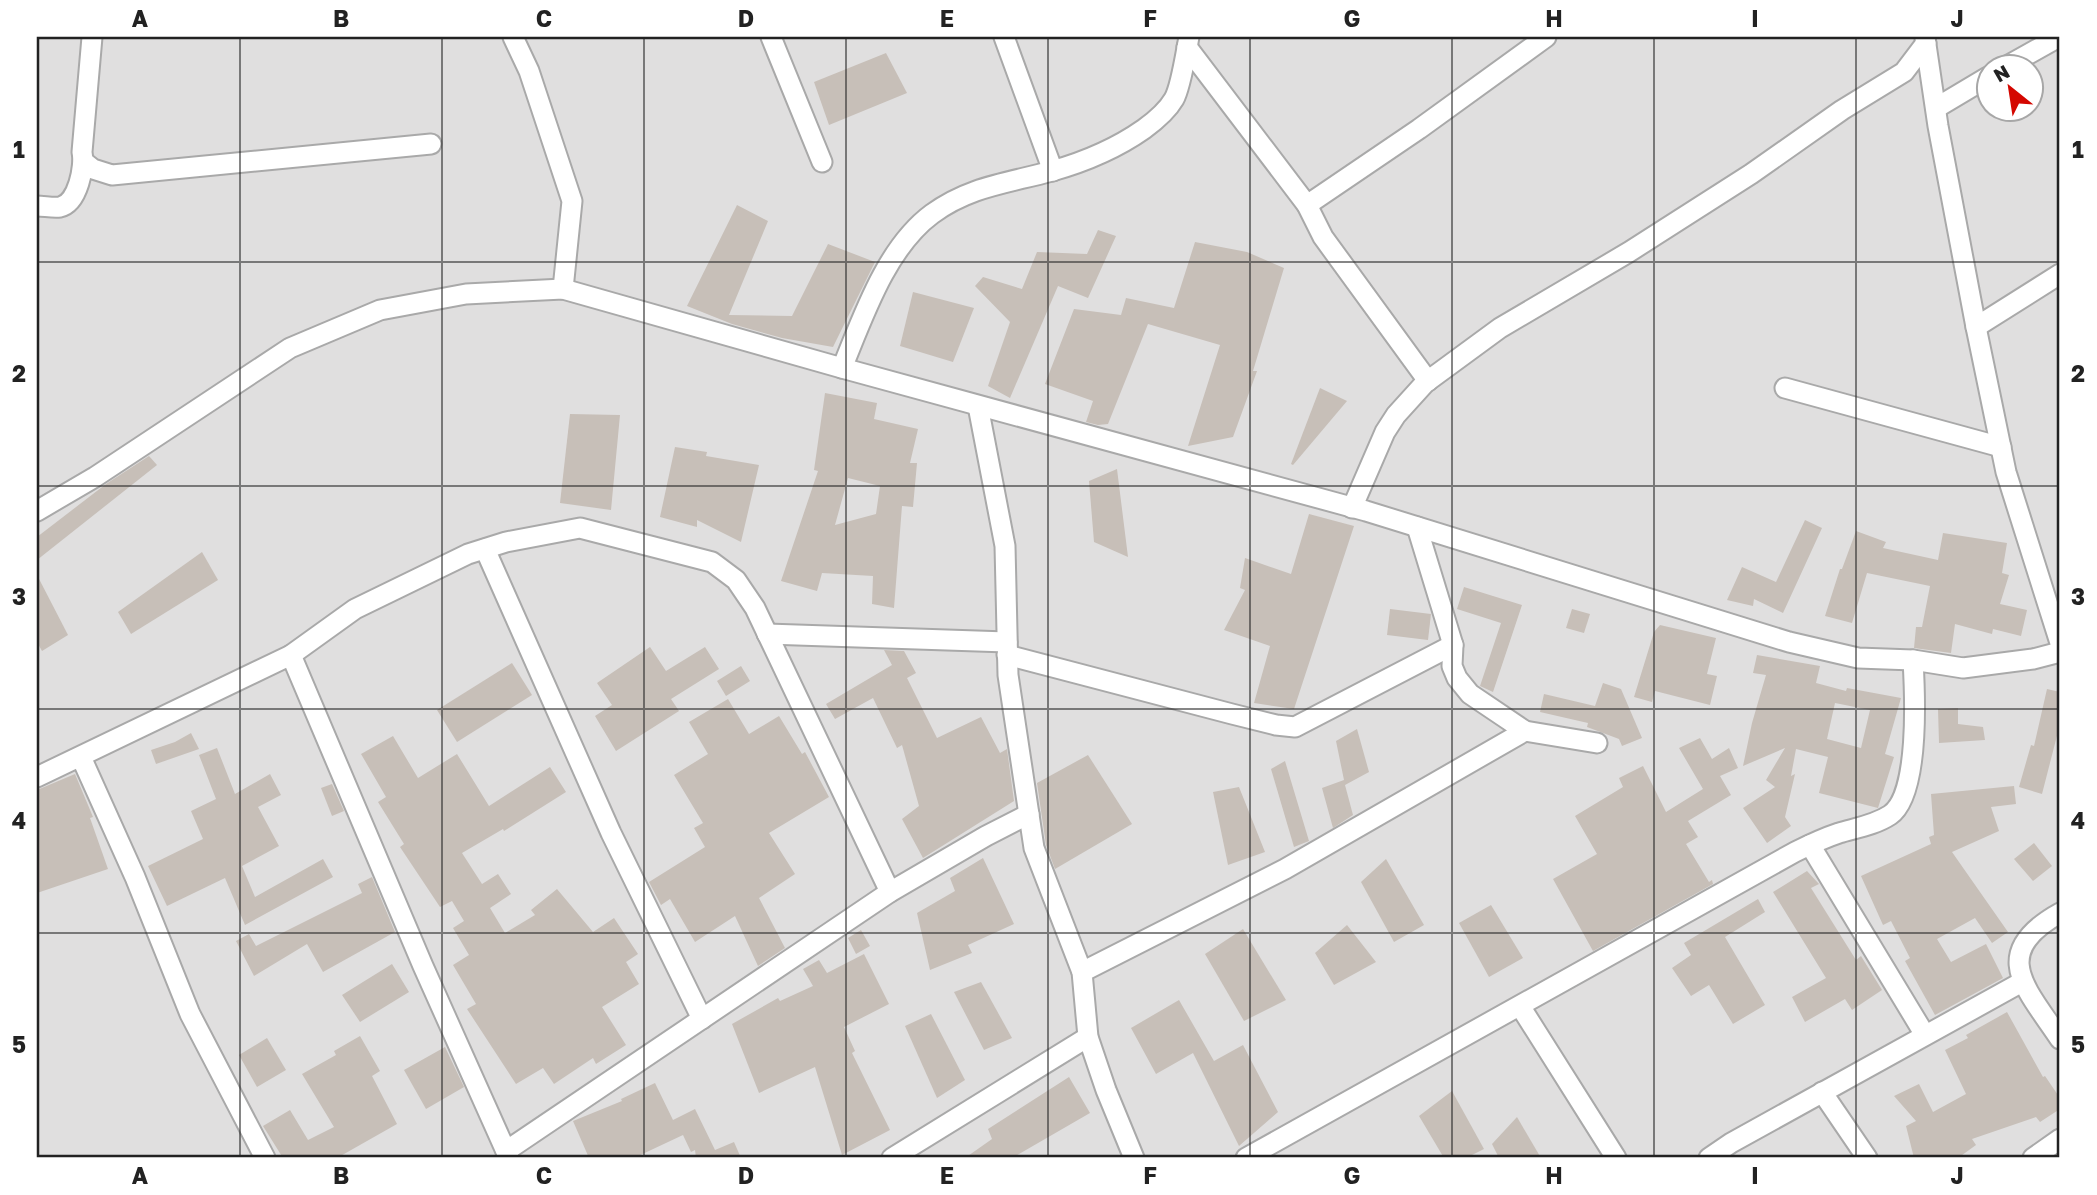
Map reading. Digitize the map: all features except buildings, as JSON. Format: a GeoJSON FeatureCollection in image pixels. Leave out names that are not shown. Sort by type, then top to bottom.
{"type":"FeatureCollection","features":[{"type":"Feature","properties":{"kind":"street"},"geometry":{"type":"LineString","coordinates":[[37,206],[60,207],[75,195],[84,162],[82,152],[92,37]]}},
{"type":"Feature","properties":{"kind":"street"},"geometry":{"type":"LineString","coordinates":[[513,37],[529,71],[572,201],[563,289]]}},
{"type":"Feature","properties":{"kind":"street"},"geometry":{"type":"LineString","coordinates":[[771,37],[822,162]]}},
{"type":"Feature","properties":{"kind":"street"},"geometry":{"type":"LineString","coordinates":[[1004,37],[1053,170]]}},
{"type":"Feature","properties":{"kind":"street"},"geometry":{"type":"LineString","coordinates":[[1307,205],[1419,129],[1546,37]]}},
{"type":"Feature","properties":{"kind":"street"},"geometry":{"type":"LineString","coordinates":[[2032,52],[2059,37]]}},
{"type":"Feature","properties":{"kind":"street"},"geometry":{"type":"LineString","coordinates":[[1352,508],[1385,432],[1396,415],[1428,381],[1500,328],[1629,252],[1751,174],[1842,110],[1904,72],[1926,40]]}},
{"type":"Feature","properties":{"kind":"street"},"geometry":{"type":"LineString","coordinates":[[1926,40],[1976,327],[2006,472],[2060,643]]}},
{"type":"Feature","properties":{"kind":"street"},"geometry":{"type":"LineString","coordinates":[[842,369],[870,300],[905,239],[933,213],[981,187],[1053,170],[1129,139],[1157,119],[1175,97],[1188,42]]}},
{"type":"Feature","properties":{"kind":"street"},"geometry":{"type":"LineString","coordinates":[[1188,42],[1307,205],[1323,237],[1428,381]]}},
{"type":"Feature","properties":{"kind":"street"},"geometry":{"type":"LineString","coordinates":[[1904,72],[1932,84]]}},
{"type":"Feature","properties":{"kind":"street"},"geometry":{"type":"LineString","coordinates":[[1936,108],[1974,86]]}},
{"type":"Feature","properties":{"kind":"street"},"geometry":{"type":"LineString","coordinates":[[84,162],[93,169],[112,175],[431,144]]}},
{"type":"Feature","properties":{"kind":"street"},"geometry":{"type":"LineString","coordinates":[[1976,327],[2060,274]]}},
{"type":"Feature","properties":{"kind":"street"},"geometry":{"type":"LineString","coordinates":[[37,511],[95,477],[290,348],[380,310],[466,294],[563,289],[842,369],[1352,508],[1789,642],[1858,658],[1913,660],[1963,668],[2034,659],[2060,652]]}},
{"type":"Feature","properties":{"kind":"street"},"geometry":{"type":"LineString","coordinates":[[1785,388],[2001,447]]}},
{"type":"Feature","properties":{"kind":"street"},"geometry":{"type":"LineString","coordinates":[[978,406],[1004,546],[1008,675],[1034,848],[1082,972],[1088,1037],[1134,1158]]}},
{"type":"Feature","properties":{"kind":"street"},"geometry":{"type":"LineString","coordinates":[[1417,527],[1453,645],[1452,666],[1457,678],[1470,694],[1525,731],[1597,743]]}},
{"type":"Feature","properties":{"kind":"street"},"geometry":{"type":"LineString","coordinates":[[37,777],[291,655],[355,609],[468,554],[506,542],[580,528],[712,562],[736,580],[755,608],[890,892]]}},
{"type":"Feature","properties":{"kind":"street"},"geometry":{"type":"LineString","coordinates":[[485,549],[611,833],[702,1019]]}},
{"type":"Feature","properties":{"kind":"street"},"geometry":{"type":"LineString","coordinates":[[767,635],[1007,649],[1265,722],[1295,727],[1453,645]]}},
{"type":"Feature","properties":{"kind":"street"},"geometry":{"type":"LineString","coordinates":[[291,655],[423,966],[508,1155],[890,892],[1029,814]]}},
{"type":"Feature","properties":{"kind":"street"},"geometry":{"type":"LineString","coordinates":[[1247,1158],[1810,845],[1892,814],[1901,804],[1907,786],[1916,719],[1913,660]]}},
{"type":"Feature","properties":{"kind":"street"},"geometry":{"type":"LineString","coordinates":[[1082,972],[1285,869],[1525,731]]}},
{"type":"Feature","properties":{"kind":"street"},"geometry":{"type":"LineString","coordinates":[[80,757],[135,877],[190,1014],[265,1158]]}},
{"type":"Feature","properties":{"kind":"street"},"geometry":{"type":"LineString","coordinates":[[1810,845],[1925,1035]]}},
{"type":"Feature","properties":{"kind":"street"},"geometry":{"type":"LineString","coordinates":[[2060,913],[2040,924],[2018,952],[2022,982],[2060,1039]]}},
{"type":"Feature","properties":{"kind":"street"},"geometry":{"type":"LineString","coordinates":[[1709,1158],[1731,1143],[2022,982]]}},
{"type":"Feature","properties":{"kind":"street"},"geometry":{"type":"LineString","coordinates":[[1520,1006],[1616,1158]]}},
{"type":"Feature","properties":{"kind":"street"},"geometry":{"type":"LineString","coordinates":[[892,1158],[1088,1037]]}},
{"type":"Feature","properties":{"kind":"street"},"geometry":{"type":"LineString","coordinates":[[1822,1092],[1867,1158]]}},
{"type":"Feature","properties":{"kind":"street"},"geometry":{"type":"LineString","coordinates":[[2033,1158],[2060,1139]]}},
{"type":"Feature","properties":{"kind":"shaded area"},"geometry":{"type":"Polygon","coordinates":[[[37,37],[2060,37],[2060,1158],[37,1158],[37,37]]]}}]}
